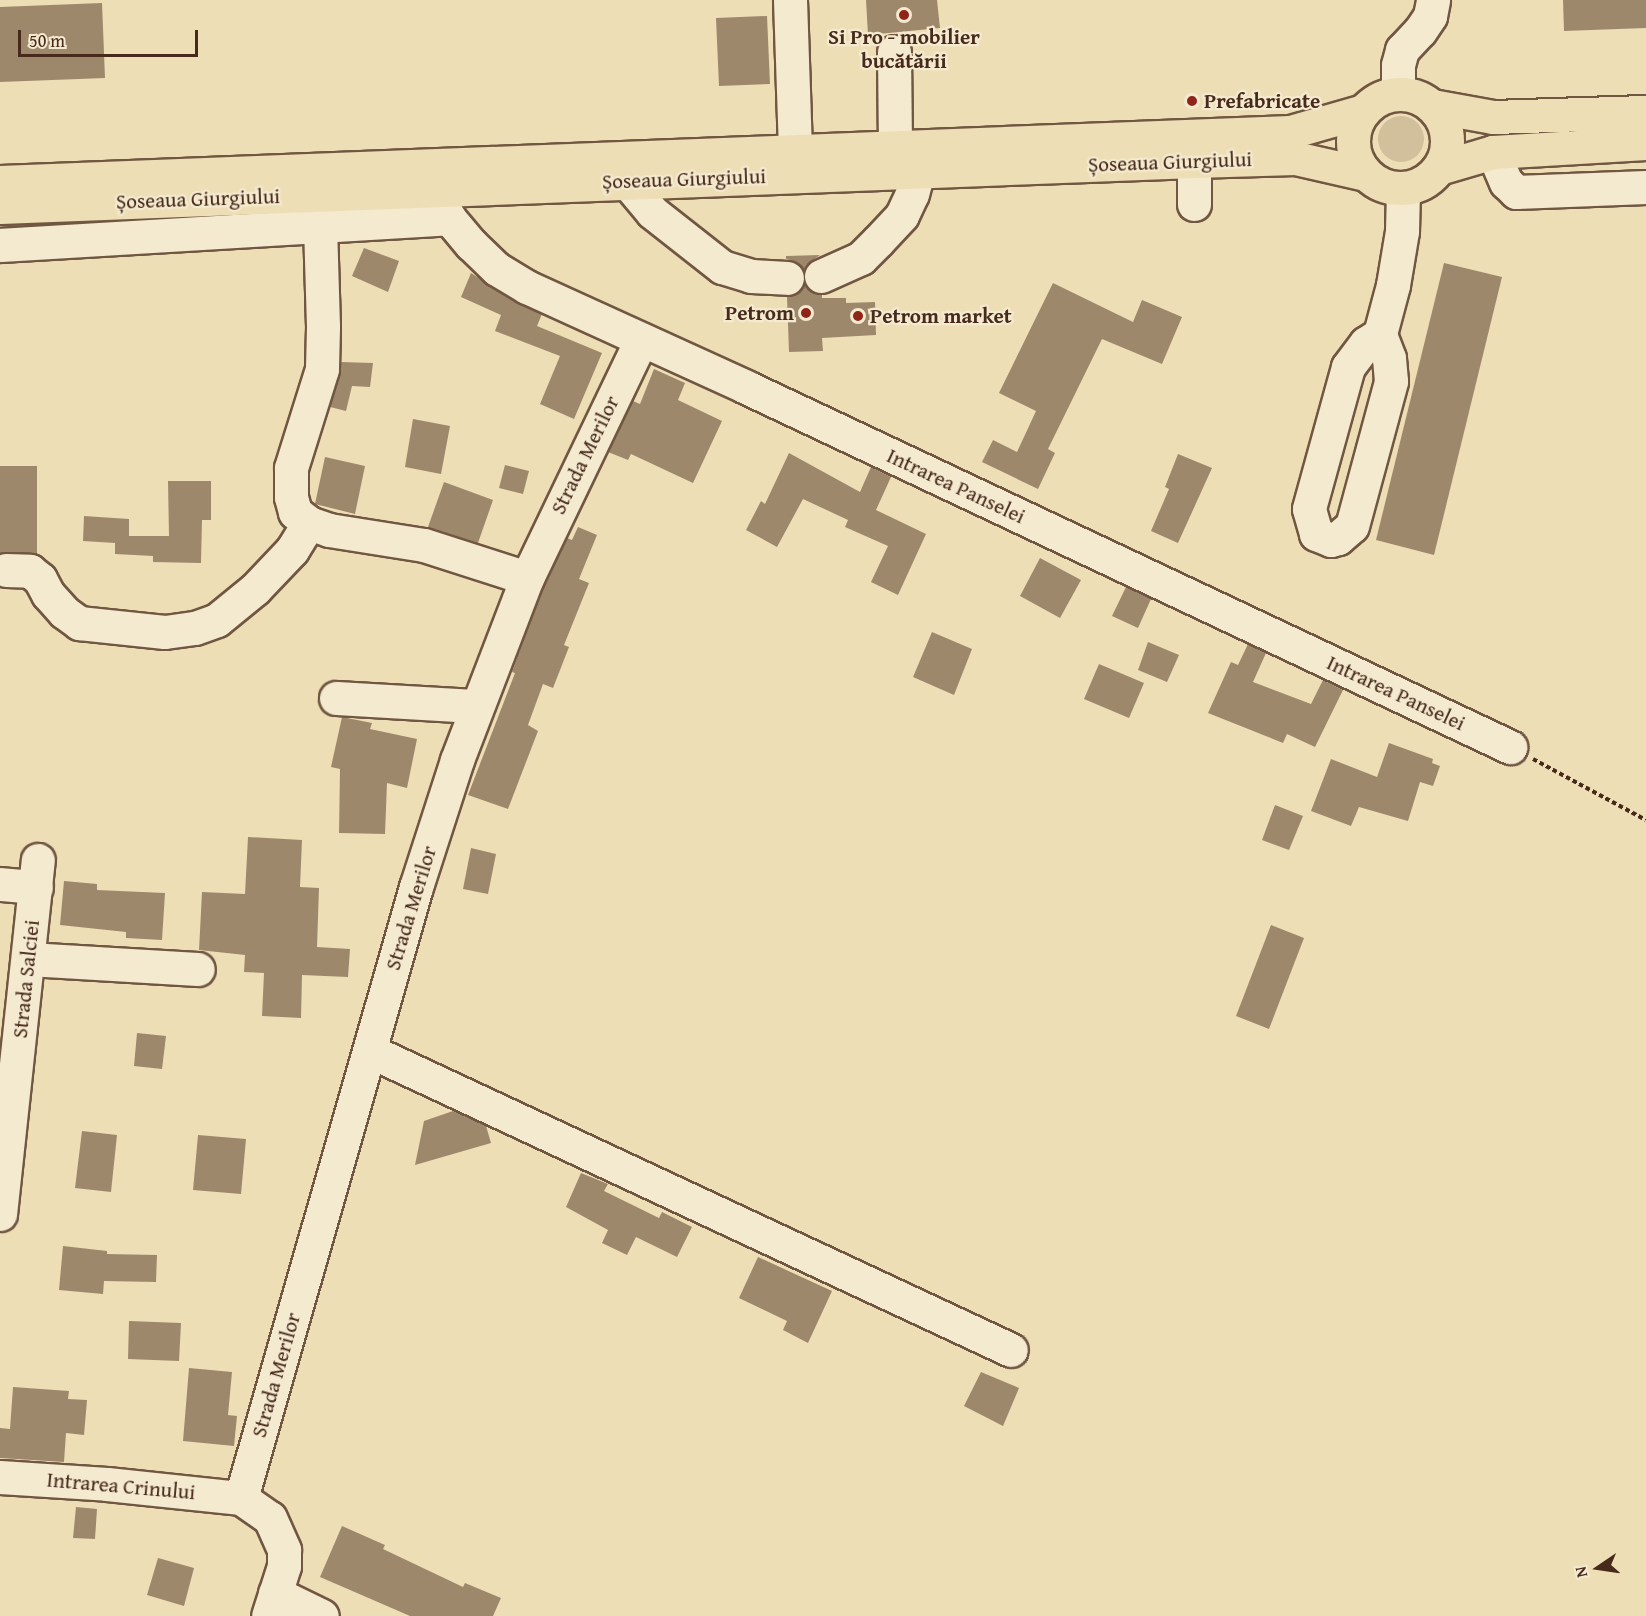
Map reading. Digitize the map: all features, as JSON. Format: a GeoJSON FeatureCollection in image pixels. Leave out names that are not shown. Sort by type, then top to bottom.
{"type":"FeatureCollection","features":[{"type":"Feature","properties":{"kind":"highway","name":"Șoseaua Giurgiului"},"geometry":{"type":"LineString","coordinates":[[0,182],[1290,132],[1363,111],[1379,98],[1398,93]]}},
{"type":"Feature","properties":{"kind":"highway"},"geometry":{"type":"LineString","coordinates":[[1398,93],[1416,96],[1432,106],[1441,117],[1447,143],[1438,168],[1425,181],[1403,189]]}},
{"type":"Feature","properties":{"kind":"highway"},"geometry":{"type":"LineString","coordinates":[[1432,106],[1493,117],[1646,112]]}},
{"type":"Feature","properties":{"kind":"highway"},"geometry":{"type":"LineString","coordinates":[[1363,111],[1355,123],[1353,150],[1366,174]]}},
{"type":"Feature","properties":{"kind":"highway"},"geometry":{"type":"LineString","coordinates":[[1438,168],[1493,152],[1646,143]]}},
{"type":"Feature","properties":{"kind":"highway","name":"Șoseaua Giurgiului"},"geometry":{"type":"LineString","coordinates":[[0,207],[433,188],[1294,158],[1366,174],[1382,185],[1403,189]]}},
{"type":"Feature","properties":{"kind":"street"},"geometry":{"type":"LineString","coordinates":[[790,0],[795,151]]}},
{"type":"Feature","properties":{"kind":"street"},"geometry":{"type":"LineString","coordinates":[[1398,93],[1398,65],[1402,50],[1420,31],[1430,16],[1433,0]]}},
{"type":"Feature","properties":{"kind":"street"},"geometry":{"type":"LineString","coordinates":[[894,52],[895,147]]}},
{"type":"Feature","properties":{"kind":"street"},"geometry":{"type":"LineString","coordinates":[[1493,152],[1506,182],[1516,192],[1646,187]]}},
{"type":"Feature","properties":{"kind":"street"},"geometry":{"type":"LineString","coordinates":[[1194,161],[1194,204]]}},
{"type":"Feature","properties":{"kind":"street"},"geometry":{"type":"LineString","coordinates":[[821,276],[861,258],[879,241],[902,215],[912,194],[918,171]]}},
{"type":"Feature","properties":{"kind":"street"},"geometry":{"type":"LineString","coordinates":[[627,182],[652,212],[722,267],[751,276],[787,278]]}},
{"type":"Feature","properties":{"kind":"street","name":"Intrarea Panselei"},"geometry":{"type":"LineString","coordinates":[[433,188],[449,218],[497,269],[527,287],[1510,747]]}},
{"type":"Feature","properties":{"kind":"street"},"geometry":{"type":"LineString","coordinates":[[1380,334],[1366,343],[1348,367],[1309,509],[1316,534],[1331,540],[1338,538],[1352,526],[1391,381],[1389,358],[1380,334],[1393,285],[1402,231],[1403,189]]}},
{"type":"Feature","properties":{"kind":"street"},"geometry":{"type":"LineString","coordinates":[[0,245],[449,218]]}},
{"type":"Feature","properties":{"kind":"street"},"geometry":{"type":"LineString","coordinates":[[320,225],[322,369],[291,468],[291,497],[295,512],[309,523],[329,530],[424,545],[527,578]]}},
{"type":"Feature","properties":{"kind":"street","name":"Strada Merilor"},"geometry":{"type":"LineString","coordinates":[[241,1498],[416,887],[476,706],[527,578],[641,340]]}},
{"type":"Feature","properties":{"kind":"street"},"geometry":{"type":"LineString","coordinates":[[6,570],[30,571],[40,579],[48,594],[64,612],[79,623],[165,632],[195,628],[217,620],[255,589],[292,550],[309,523]]}},
{"type":"Feature","properties":{"kind":"street"},"geometry":{"type":"LineString","coordinates":[[336,698],[476,706]]}},
{"type":"Feature","properties":{"kind":"street","name":"Strada Salciei"},"geometry":{"type":"LineString","coordinates":[[0,884],[37,873],[18,971],[0,1215]]}},
{"type":"Feature","properties":{"kind":"street"},"geometry":{"type":"LineString","coordinates":[[18,971],[198,969]]}},
{"type":"Feature","properties":{"kind":"street"},"geometry":{"type":"LineString","coordinates":[[370,1051],[1011,1350]]}},
{"type":"Feature","properties":{"kind":"street","name":"Intrarea Crinului"},"geometry":{"type":"LineString","coordinates":[[0,1477],[107,1484],[241,1498]]}},
{"type":"Feature","properties":{"kind":"street"},"geometry":{"type":"LineString","coordinates":[[241,1498],[270,1518],[279,1534],[284,1550],[284,1566],[272,1605],[321,1616]]}},
{"type":"Feature","properties":{"kind":"path"},"geometry":{"type":"LineString","coordinates":[[1510,747],[1646,820]]}},
{"type":"Feature","properties":{"kind":"shaded area"},"geometry":{"type":"Polygon","coordinates":[[[1401,116],[1410,117],[1418,122],[1423,130],[1423,148],[1418,156],[1410,161],[1401,162],[1392,161],[1384,156],[1379,148],[1378,139],[1379,130],[1384,122],[1392,117],[1401,116]]]}},
{"type":"Feature","properties":{"kind":"building"},"geometry":{"type":"Polygon","coordinates":[[[866,0],[937,0],[940,28],[868,35],[866,0]]]}},
{"type":"Feature","properties":{"kind":"building"},"geometry":{"type":"Polygon","coordinates":[[[1563,0],[1646,0],[1646,28],[1564,31],[1563,0]]]}},
{"type":"Feature","properties":{"kind":"building"},"geometry":{"type":"Polygon","coordinates":[[[102,3],[105,78],[0,82],[0,7],[102,3]]]}},
{"type":"Feature","properties":{"kind":"building"},"geometry":{"type":"Polygon","coordinates":[[[767,16],[770,84],[719,86],[716,18],[767,16]]]}},
{"type":"Feature","properties":{"kind":"building"},"geometry":{"type":"Polygon","coordinates":[[[364,248],[399,261],[388,292],[352,276],[364,248]]]}},
{"type":"Feature","properties":{"kind":"building"},"geometry":{"type":"Polygon","coordinates":[[[820,255],[806,265],[804,270],[797,262],[786,259],[786,256],[820,255]]]}},
{"type":"Feature","properties":{"kind":"building"},"geometry":{"type":"Polygon","coordinates":[[[1444,263],[1502,277],[1434,555],[1376,540],[1444,263]]]}},
{"type":"Feature","properties":{"kind":"building"},"geometry":{"type":"Polygon","coordinates":[[[471,273],[517,303],[542,314],[537,326],[602,353],[574,419],[540,404],[560,356],[495,331],[501,315],[461,297],[471,273]]]}},
{"type":"Feature","properties":{"kind":"building"},"geometry":{"type":"Polygon","coordinates":[[[1053,283],[1133,322],[1142,300],[1182,317],[1162,364],[1102,339],[1048,449],[1055,453],[1038,489],[982,462],[993,440],[1017,452],[1036,411],[999,393],[1053,283]]]}},
{"type":"Feature","properties":{"kind":"building"},"geometry":{"type":"Polygon","coordinates":[[[804,284],[811,291],[822,294],[822,298],[846,298],[846,303],[875,302],[876,335],[822,338],[823,351],[789,352],[787,297],[796,294],[804,284]]]}},
{"type":"Feature","properties":{"kind":"building"},"geometry":{"type":"Polygon","coordinates":[[[341,362],[373,363],[370,387],[352,386],[346,411],[330,407],[341,362]]]}},
{"type":"Feature","properties":{"kind":"building"},"geometry":{"type":"Polygon","coordinates":[[[654,369],[685,383],[678,400],[722,421],[693,483],[631,454],[628,460],[608,452],[633,401],[640,404],[654,369]]]}},
{"type":"Feature","properties":{"kind":"building"},"geometry":{"type":"Polygon","coordinates":[[[413,419],[450,426],[441,474],[405,467],[413,419]]]}},
{"type":"Feature","properties":{"kind":"building"},"geometry":{"type":"Polygon","coordinates":[[[789,453],[860,492],[871,467],[891,477],[876,510],[926,534],[898,595],[871,582],[888,546],[845,527],[848,520],[803,499],[777,547],[746,530],[761,501],[765,504],[789,453]]]}},
{"type":"Feature","properties":{"kind":"building"},"geometry":{"type":"Polygon","coordinates":[[[1178,454],[1212,468],[1178,543],[1151,531],[1169,489],[1165,487],[1178,454]]]}},
{"type":"Feature","properties":{"kind":"building"},"geometry":{"type":"Polygon","coordinates":[[[325,457],[365,466],[355,514],[315,504],[325,457]]]}},
{"type":"Feature","properties":{"kind":"building"},"geometry":{"type":"Polygon","coordinates":[[[505,465],[529,471],[523,494],[499,488],[505,465]]]}},
{"type":"Feature","properties":{"kind":"building"},"geometry":{"type":"Polygon","coordinates":[[[0,466],[37,466],[37,554],[0,553],[0,466]]]}},
{"type":"Feature","properties":{"kind":"building"},"geometry":{"type":"Polygon","coordinates":[[[168,481],[211,481],[211,520],[202,520],[201,563],[153,562],[153,556],[115,554],[115,543],[83,541],[84,516],[129,519],[129,536],[169,536],[168,481]]]}},
{"type":"Feature","properties":{"kind":"building"},"geometry":{"type":"Polygon","coordinates":[[[444,482],[493,500],[478,543],[428,527],[444,482]]]}},
{"type":"Feature","properties":{"kind":"building"},"geometry":{"type":"Polygon","coordinates":[[[578,527],[597,535],[579,579],[589,583],[564,645],[569,647],[553,688],[543,684],[528,725],[538,731],[508,809],[468,795],[515,673],[512,672],[544,585],[567,538],[572,540],[578,527]]]}},
{"type":"Feature","properties":{"kind":"building"},"geometry":{"type":"Polygon","coordinates":[[[1040,558],[1081,580],[1060,618],[1020,596],[1040,558]]]}},
{"type":"Feature","properties":{"kind":"building"},"geometry":{"type":"Polygon","coordinates":[[[1126,587],[1151,599],[1138,628],[1112,616],[1126,587]]]}},
{"type":"Feature","properties":{"kind":"building"},"geometry":{"type":"Polygon","coordinates":[[[932,632],[972,649],[954,695],[913,677],[932,632]]]}},
{"type":"Feature","properties":{"kind":"building"},"geometry":{"type":"Polygon","coordinates":[[[1148,642],[1179,655],[1167,682],[1138,670],[1148,642]]]}},
{"type":"Feature","properties":{"kind":"building"},"geometry":{"type":"Polygon","coordinates":[[[1248,644],[1266,653],[1253,682],[1311,704],[1323,680],[1343,690],[1315,747],[1287,734],[1283,743],[1208,713],[1231,662],[1238,665],[1248,644]]]}},
{"type":"Feature","properties":{"kind":"building"},"geometry":{"type":"Polygon","coordinates":[[[1099,664],[1144,683],[1129,718],[1084,699],[1099,664]]]}},
{"type":"Feature","properties":{"kind":"building"},"geometry":{"type":"Polygon","coordinates":[[[342,717],[372,723],[370,729],[417,739],[407,788],[387,783],[385,834],[339,833],[340,769],[331,767],[342,717]]]}},
{"type":"Feature","properties":{"kind":"building"},"geometry":{"type":"Polygon","coordinates":[[[1389,743],[1433,759],[1432,763],[1440,766],[1433,786],[1420,782],[1408,821],[1359,807],[1351,826],[1311,811],[1331,759],[1377,777],[1389,743]]]}},
{"type":"Feature","properties":{"kind":"building"},"geometry":{"type":"Polygon","coordinates":[[[1275,805],[1303,816],[1289,850],[1262,840],[1275,805]]]}},
{"type":"Feature","properties":{"kind":"building"},"geometry":{"type":"Polygon","coordinates":[[[248,837],[302,840],[300,887],[319,888],[317,947],[350,949],[348,977],[302,975],[301,1018],[262,1016],[264,973],[244,972],[245,955],[199,950],[202,892],[245,894],[248,837]]]}},
{"type":"Feature","properties":{"kind":"building"},"geometry":{"type":"Polygon","coordinates":[[[471,848],[496,854],[488,894],[463,889],[471,848]]]}},
{"type":"Feature","properties":{"kind":"building"},"geometry":{"type":"Polygon","coordinates":[[[64,881],[97,884],[97,890],[165,893],[162,940],[126,938],[126,932],[60,925],[64,881]]]}},
{"type":"Feature","properties":{"kind":"building"},"geometry":{"type":"Polygon","coordinates":[[[1271,925],[1304,938],[1269,1029],[1236,1016],[1271,925]]]}},
{"type":"Feature","properties":{"kind":"building"},"geometry":{"type":"Polygon","coordinates":[[[137,1033],[166,1036],[162,1069],[134,1066],[137,1033]]]}},
{"type":"Feature","properties":{"kind":"building"},"geometry":{"type":"Polygon","coordinates":[[[453,1111],[486,1126],[491,1143],[415,1165],[424,1121],[453,1111]]]}},
{"type":"Feature","properties":{"kind":"building"},"geometry":{"type":"Polygon","coordinates":[[[82,1131],[117,1135],[111,1192],[75,1188],[82,1131]]]}},
{"type":"Feature","properties":{"kind":"building"},"geometry":{"type":"Polygon","coordinates":[[[198,1135],[246,1139],[241,1194],[193,1190],[198,1135]]]}},
{"type":"Feature","properties":{"kind":"building"},"geometry":{"type":"Polygon","coordinates":[[[581,1173],[608,1184],[604,1191],[659,1218],[662,1212],[692,1227],[677,1257],[636,1237],[627,1255],[602,1243],[608,1230],[566,1207],[581,1173]]]}},
{"type":"Feature","properties":{"kind":"building"},"geometry":{"type":"Polygon","coordinates":[[[63,1246],[107,1251],[107,1254],[157,1255],[156,1282],[104,1281],[103,1294],[59,1290],[63,1246]]]}},
{"type":"Feature","properties":{"kind":"building"},"geometry":{"type":"Polygon","coordinates":[[[758,1257],[832,1291],[808,1343],[783,1330],[787,1321],[739,1298],[758,1257]]]}},
{"type":"Feature","properties":{"kind":"building"},"geometry":{"type":"Polygon","coordinates":[[[129,1321],[181,1323],[179,1361],[128,1359],[129,1321]]]}},
{"type":"Feature","properties":{"kind":"building"},"geometry":{"type":"Polygon","coordinates":[[[189,1368],[232,1372],[228,1415],[237,1416],[234,1446],[183,1441],[189,1368]]]}},
{"type":"Feature","properties":{"kind":"building"},"geometry":{"type":"Polygon","coordinates":[[[981,1372],[1019,1388],[1003,1426],[964,1406],[981,1372]]]}},
{"type":"Feature","properties":{"kind":"building"},"geometry":{"type":"Polygon","coordinates":[[[13,1387],[69,1391],[68,1399],[87,1400],[84,1435],[66,1433],[64,1462],[0,1458],[0,1428],[10,1429],[13,1387]]]}},
{"type":"Feature","properties":{"kind":"building"},"geometry":{"type":"Polygon","coordinates":[[[76,1507],[97,1509],[95,1539],[73,1538],[76,1507]]]}},
{"type":"Feature","properties":{"kind":"building"},"geometry":{"type":"Polygon","coordinates":[[[342,1526],[385,1545],[383,1549],[463,1587],[465,1583],[501,1598],[493,1616],[410,1616],[320,1577],[342,1526]]]}},
{"type":"Feature","properties":{"kind":"building"},"geometry":{"type":"Polygon","coordinates":[[[158,1558],[194,1568],[184,1606],[147,1595],[158,1558]]]}},
{"type":"Feature","properties":{"kind":"place","name":"Si Pro - mobilier bucătării"},"geometry":{"type":"Point","coordinates":[904,15]}},
{"type":"Feature","properties":{"kind":"place","name":"Prefabricate"},"geometry":{"type":"Point","coordinates":[1192,101]}},
{"type":"Feature","properties":{"kind":"place","name":"Petrom"},"geometry":{"type":"Point","coordinates":[806,313]}},
{"type":"Feature","properties":{"kind":"place","name":"Petrom market"},"geometry":{"type":"Point","coordinates":[858,316]}}]}
